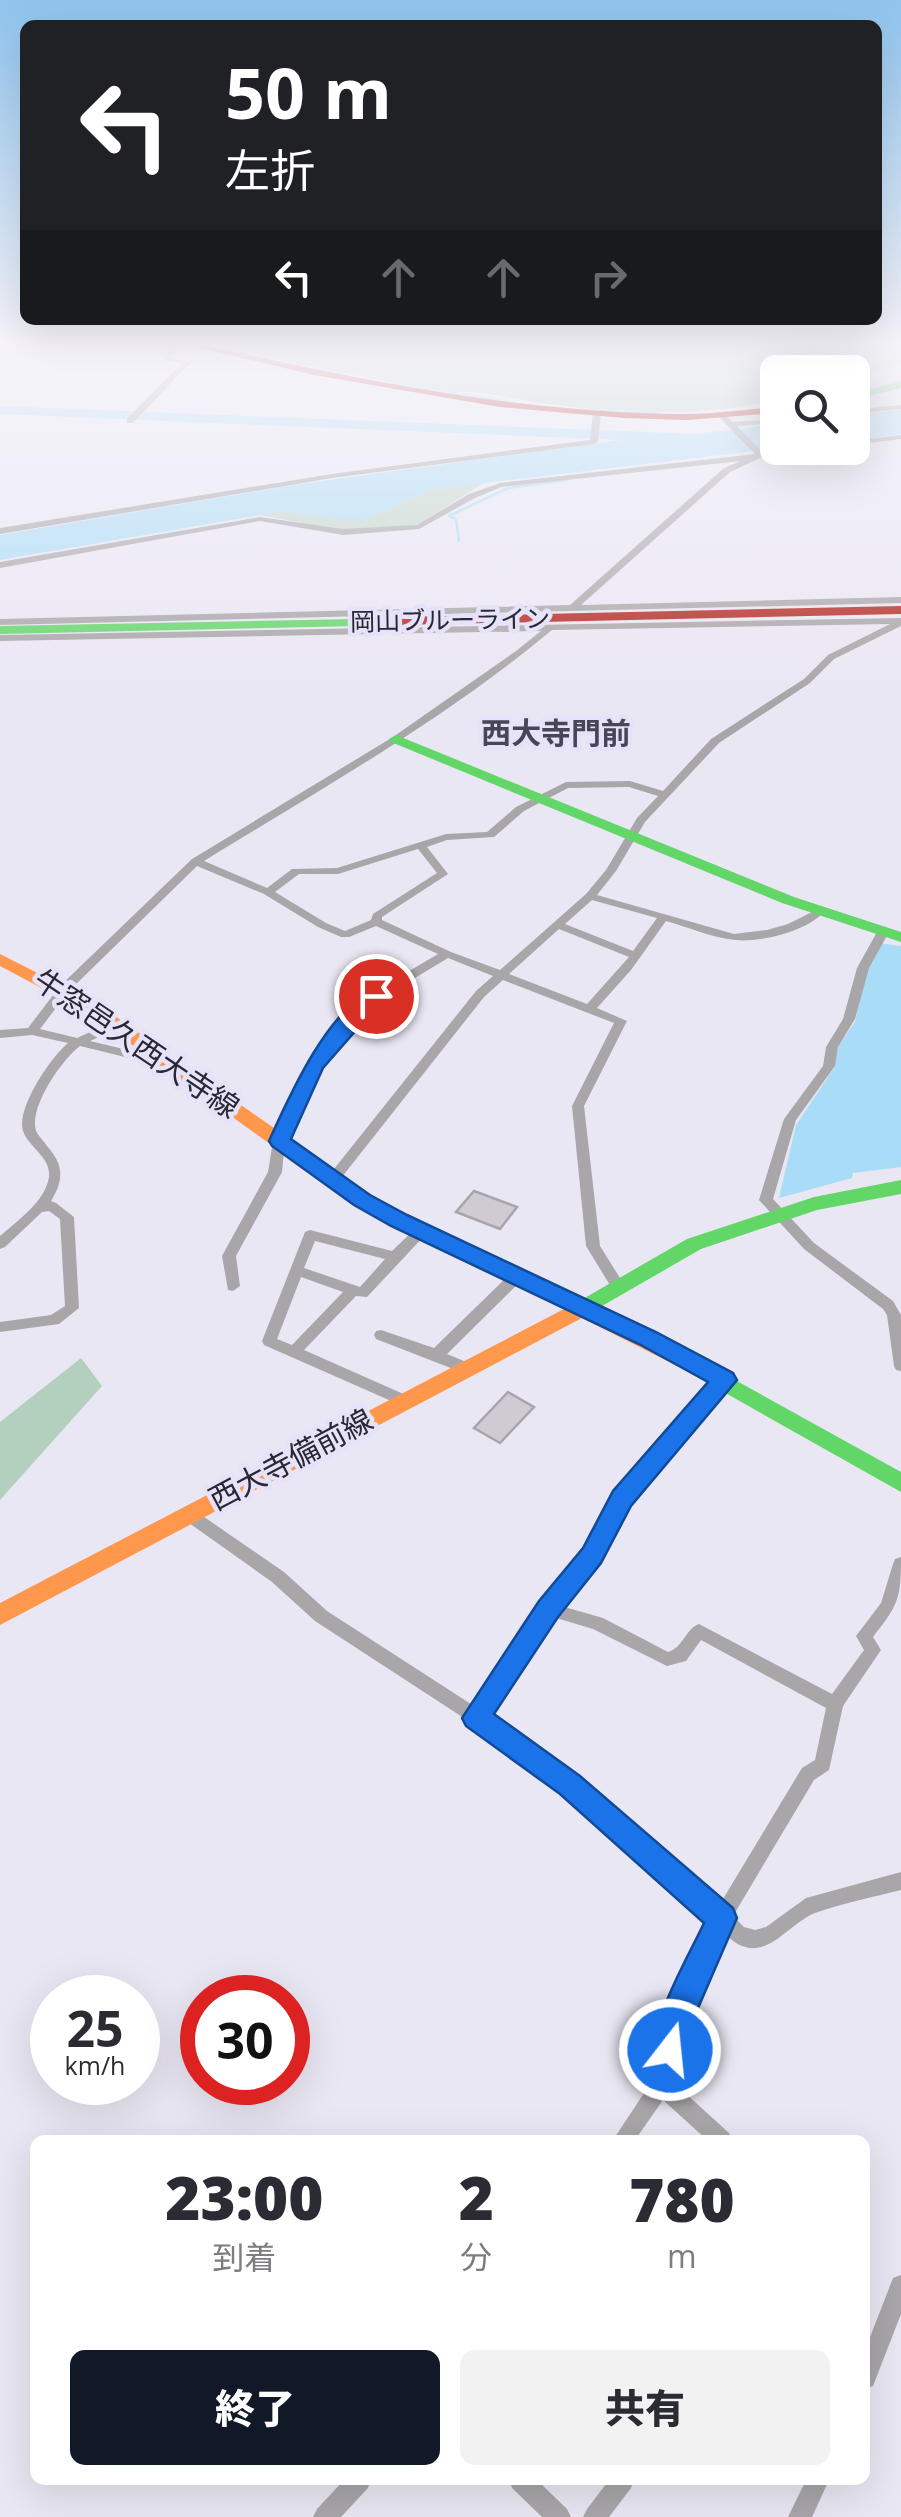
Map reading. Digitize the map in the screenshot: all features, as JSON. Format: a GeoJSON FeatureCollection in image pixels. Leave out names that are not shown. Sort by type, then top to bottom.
{"type":"FeatureCollection","features":[{"type":"Feature","properties":{"kind":"main road","name":"岡山ブルーライン"},"geometry":{"type":"LineString","coordinates":[[0,630],[901,610]]}},
{"type":"Feature","properties":{"kind":"main road"},"geometry":{"type":"LineString","coordinates":[[396,739],[818,912],[892,935]]}},
{"type":"Feature","properties":{"kind":"main road","name":"牛窓邑久西大寺線"},"geometry":{"type":"LineString","coordinates":[[0,959],[64,990],[362,1200],[724,1380],[901,1483]]}},
{"type":"Feature","properties":{"kind":"main road","name":"西大寺備前線"},"geometry":{"type":"LineString","coordinates":[[0,1615],[584,1308],[694,1244],[901,1187]]}},
{"type":"Feature","properties":{"kind":"main road","name":"西大寺備前線"},"geometry":{"type":"LineString","coordinates":[[584,1308],[627,1295],[684,1264],[783,1220],[901,1202]]}},
{"type":"Feature","properties":{"kind":"street"},"geometry":{"type":"LineString","coordinates":[[0,531],[435,462]]}},
{"type":"Feature","properties":{"kind":"street"},"geometry":{"type":"LineString","coordinates":[[0,565],[260,519],[343,532],[408,529],[500,485],[687,462]]}},
{"type":"Feature","properties":{"kind":"street"},"geometry":{"type":"LineString","coordinates":[[569,610],[727,470],[741,462]]}},
{"type":"Feature","properties":{"kind":"street"},"geometry":{"type":"LineString","coordinates":[[0,638],[187,626],[901,600]]}},
{"type":"Feature","properties":{"kind":"street"},"geometry":{"type":"LineString","coordinates":[[0,622],[187,626],[901,621]]}},
{"type":"Feature","properties":{"kind":"street"},"geometry":{"type":"LineString","coordinates":[[333,1179],[501,972],[590,896],[611,871],[630,834],[662,794],[726,733],[807,681],[831,657],[901,621]]}},
{"type":"Feature","properties":{"kind":"street"},"geometry":{"type":"LineString","coordinates":[[32,1031],[64,990],[196,861],[396,739],[491,674],[553,625]]}},
{"type":"Feature","properties":{"kind":"street"},"geometry":{"type":"LineString","coordinates":[[268,892],[296,870],[338,871],[446,837],[490,834],[520,809],[566,785],[630,784],[662,794]]}},
{"type":"Feature","properties":{"kind":"street"},"geometry":{"type":"LineString","coordinates":[[376,922],[377,916],[443,874],[420,846]]}},
{"type":"Feature","properties":{"kind":"street"},"geometry":{"type":"LineString","coordinates":[[196,861],[268,892],[322,925],[345,934],[376,922],[447,954],[621,1021],[578,1106],[593,1246],[618,1286]]}},
{"type":"Feature","properties":{"kind":"street"},"geometry":{"type":"LineString","coordinates":[[590,896],[662,919],[748,938],[810,923],[818,912]]}},
{"type":"Feature","properties":{"kind":"street"},"geometry":{"type":"LineString","coordinates":[[592,1007],[662,919]]}},
{"type":"Feature","properties":{"kind":"street"},"geometry":{"type":"LineString","coordinates":[[556,924],[636,956]]}},
{"type":"Feature","properties":{"kind":"street"},"geometry":{"type":"LineString","coordinates":[[892,935],[863,968],[850,1019],[832,1047],[829,1066],[790,1119],[766,1200],[783,1220],[888,1305],[894,1316],[901,1366]]}},
{"type":"Feature","properties":{"kind":"street"},"geometry":{"type":"LineString","coordinates":[[233,1286],[229,1256],[275,1172],[279,1141],[313,1066],[376,996],[447,954]]}},
{"type":"Feature","properties":{"kind":"street"},"geometry":{"type":"LineString","coordinates":[[0,1244],[36,1209],[55,1180],[49,1157],[28,1130],[26,1118],[68,1050],[116,1025]]}},
{"type":"Feature","properties":{"kind":"street"},"geometry":{"type":"LineString","coordinates":[[0,1034],[32,1031],[172,1064]]}},
{"type":"Feature","properties":{"kind":"street"},"geometry":{"type":"LineString","coordinates":[[0,1326],[54,1320],[72,1308],[67,1217],[51,1206],[36,1209]]}},
{"type":"Feature","properties":{"kind":"street"},"geometry":{"type":"LineString","coordinates":[[296,1270],[362,1293],[421,1231]]}},
{"type":"Feature","properties":{"kind":"street"},"geometry":{"type":"LineString","coordinates":[[395,1257],[310,1235],[269,1341],[403,1400]]}},
{"type":"Feature","properties":{"kind":"street"},"geometry":{"type":"LineString","coordinates":[[436,1354],[517,1276]]}},
{"type":"Feature","properties":{"kind":"street"},"geometry":{"type":"LineString","coordinates":[[294,1352],[354,1289]]}},
{"type":"Feature","properties":{"kind":"street"},"geometry":{"type":"LineString","coordinates":[[381,1335],[466,1368]]}},
{"type":"Feature","properties":{"kind":"street"},"geometry":{"type":"LineString","coordinates":[[476,1718],[549,1609],[592,1556],[622,1499],[724,1380]]}},
{"type":"Feature","properties":{"kind":"street"},"geometry":{"type":"LineString","coordinates":[[188,1514],[278,1578],[321,1616],[570,1785],[738,1934],[755,1939],[772,1934],[806,1907],[901,1882]]}},
{"type":"Feature","properties":{"kind":"street"},"geometry":{"type":"LineString","coordinates":[[630,2135],[661,2086],[676,2021],[722,1918],[808,1774],[823,1764],[835,1704],[873,1650],[864,1636],[888,1606],[901,1564]]}},
{"type":"Feature","properties":{"kind":"street"},"geometry":{"type":"LineString","coordinates":[[549,1609],[597,1623],[667,1659],[680,1656],[699,1632],[835,1704]]}},
{"type":"Feature","properties":{"kind":"street"},"geometry":{"type":"LineString","coordinates":[[661,2086],[716,2135]]}},
{"type":"Feature","properties":{"kind":"street"},"geometry":{"type":"LineString","coordinates":[[870,2366],[899,2297]]}},
{"type":"Feature","properties":{"kind":"street"},"geometry":{"type":"LineString","coordinates":[[325,2517],[355,2485]]}},
{"type":"Feature","properties":{"kind":"street"},"geometry":{"type":"LineString","coordinates":[[525,2485],[559,2517]]}},
{"type":"Feature","properties":{"kind":"street"},"geometry":{"type":"LineString","coordinates":[[595,2517],[619,2485]]}},
{"type":"Feature","properties":{"kind":"street"},"geometry":{"type":"LineString","coordinates":[[800,2517],[809,2485]]}},
{"type":"Feature","properties":{"kind":"green space"},"geometry":{"type":"Polygon","coordinates":[[[483,483],[416,526],[339,530],[260,515],[283,511],[365,519],[434,489],[483,483]]]}},
{"type":"Feature","properties":{"kind":"green space"},"geometry":{"type":"Polygon","coordinates":[[[81,1358],[102,1386],[0,1500],[0,1422],[81,1358]]]}},
{"type":"Feature","properties":{"kind":"water"},"geometry":{"type":"Polygon","coordinates":[[[457,462],[657,462],[434,489],[365,519],[283,511],[0,560],[0,535],[293,485],[457,462]]]}},
{"type":"Feature","properties":{"kind":"water"},"geometry":{"type":"Polygon","coordinates":[[[879,943],[901,946],[901,1167],[853,1173],[852,1178],[779,1198],[796,1125],[834,1068],[839,1045],[855,1022],[864,976],[879,943]]]}},
{"type":"Feature","properties":{"kind":"building"},"geometry":{"type":"Polygon","coordinates":[[[474,1191],[517,1207],[500,1229],[456,1212],[474,1191]]]}},
{"type":"Feature","properties":{"kind":"building"},"geometry":{"type":"Polygon","coordinates":[[[508,1392],[534,1407],[500,1443],[474,1428],[508,1392]]]}},
{"type":"Feature","properties":{"kind":"waterway"},"geometry":{"type":"LineString","coordinates":[[459,541],[456,519],[449,516],[508,488],[567,480]]}},
{"type":"Feature","properties":{"kind":"traffic: fast"},"geometry":{"type":"LineString","coordinates":[[0,630],[400,621]]}},
{"type":"Feature","properties":{"kind":"traffic: fast"},"geometry":{"type":"LineString","coordinates":[[396,739],[788,900],[901,937]]}},
{"type":"Feature","properties":{"kind":"traffic: fast"},"geometry":{"type":"LineString","coordinates":[[576,1312],[694,1244],[814,1204],[901,1187]]}},
{"type":"Feature","properties":{"kind":"traffic: fast"},"geometry":{"type":"LineString","coordinates":[[688,1362],[901,1483]]}},
{"type":"Feature","properties":{"kind":"traffic: slow"},"geometry":{"type":"LineString","coordinates":[[0,959],[89,1006],[362,1200],[688,1362]]}},
{"type":"Feature","properties":{"kind":"traffic: slow"},"geometry":{"type":"LineString","coordinates":[[0,1615],[576,1312]]}},
{"type":"Feature","properties":{"kind":"traffic: jam"},"geometry":{"type":"LineString","coordinates":[[400,621],[901,610]]}},
{"type":"Feature","properties":{"kind":"district","name":"西大寺門前"},"geometry":{"type":"Point","coordinates":[556,734]}},
{"type":"Feature","properties":{"kind":"route"},"geometry":{"type":"LineString","coordinates":[[376,996],[328,1044],[313,1066],[279,1141],[362,1200],[399,1221],[647,1338],[724,1380],[622,1499],[592,1556],[549,1609],[476,1718],[524,1748],[570,1785],[693,1897],[722,1918],[676,2021],[670,2050]]}}]}
